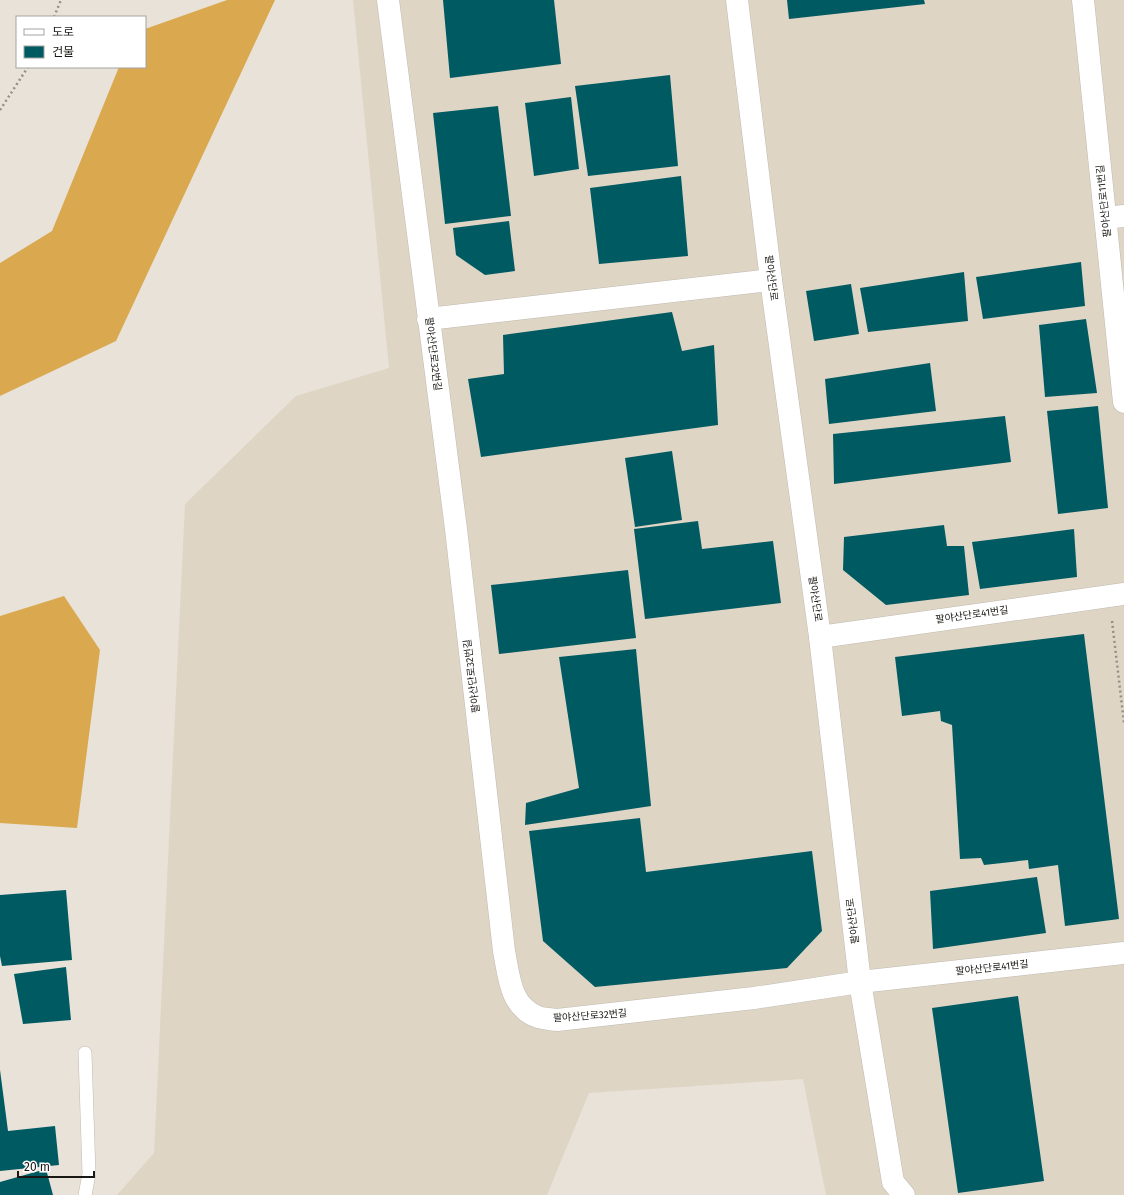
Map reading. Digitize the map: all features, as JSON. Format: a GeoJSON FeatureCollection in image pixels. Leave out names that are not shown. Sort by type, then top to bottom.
{"type":"FeatureCollection","features":[{"type":"Feature","properties":{"kind":"street","name":"팔야산단로32번길"},"geometry":{"type":"LineString","coordinates":[[388,0],[456,529],[504,951],[511,990],[520,1004],[537,1017],[557,1020],[754,998],[860,982]]}},
{"type":"Feature","properties":{"kind":"street","name":"팔야산단로"},"geometry":{"type":"LineString","coordinates":[[737,0],[771,280],[820,637],[860,982],[895,1191]]}},
{"type":"Feature","properties":{"kind":"street","name":"팔야산단로11번길"},"geometry":{"type":"LineString","coordinates":[[1083,0],[1115,217],[1124,402]]}},
{"type":"Feature","properties":{"kind":"street"},"geometry":{"type":"LineString","coordinates":[[428,319],[771,280]]}},
{"type":"Feature","properties":{"kind":"street","name":"팔야산단로41번길"},"geometry":{"type":"LineString","coordinates":[[820,637],[1116,595]]}},
{"type":"Feature","properties":{"kind":"street","name":"팔야산단로41번길"},"geometry":{"type":"LineString","coordinates":[[860,982],[1124,953]]}},
{"type":"Feature","properties":{"kind":"lane"},"geometry":{"type":"LineString","coordinates":[[85,1053],[89,1174],[85,1195]]}},
{"type":"Feature","properties":{"kind":"path"},"geometry":{"type":"LineString","coordinates":[[54,16],[62,0]]}},
{"type":"Feature","properties":{"kind":"path"},"geometry":{"type":"LineString","coordinates":[[0,110],[27,68]]}},
{"type":"Feature","properties":{"kind":"path"},"geometry":{"type":"LineString","coordinates":[[1116,595],[1124,723]]}},
{"type":"Feature","properties":{"kind":"shaded area"},"geometry":{"type":"Polygon","coordinates":[[[227,0],[275,0],[116,341],[0,396],[0,263],[52,231],[119,68],[146,68],[146,29],[227,0]]]}},
{"type":"Feature","properties":{"kind":"shaded area"},"geometry":{"type":"Polygon","coordinates":[[[353,0],[1124,0],[1124,1195],[826,1195],[803,1079],[589,1093],[547,1195],[117,1195],[154,1153],[185,504],[296,396],[389,368],[353,0]]]}},
{"type":"Feature","properties":{"kind":"shaded area"},"geometry":{"type":"Polygon","coordinates":[[[64,596],[100,650],[77,828],[0,823],[0,616],[64,596]]]}},
{"type":"Feature","properties":{"kind":"building"},"geometry":{"type":"Polygon","coordinates":[[[443,0],[554,0],[561,64],[450,78],[443,0]]]}},
{"type":"Feature","properties":{"kind":"building"},"geometry":{"type":"Polygon","coordinates":[[[787,0],[924,0],[925,4],[789,19],[787,0]]]}},
{"type":"Feature","properties":{"kind":"building"},"geometry":{"type":"Polygon","coordinates":[[[670,75],[678,166],[588,176],[575,86],[670,75]]]}},
{"type":"Feature","properties":{"kind":"building"},"geometry":{"type":"Polygon","coordinates":[[[571,97],[579,169],[534,176],[525,103],[571,97]]]}},
{"type":"Feature","properties":{"kind":"building"},"geometry":{"type":"Polygon","coordinates":[[[498,106],[511,216],[445,224],[433,113],[498,106]]]}},
{"type":"Feature","properties":{"kind":"building"},"geometry":{"type":"Polygon","coordinates":[[[681,176],[688,256],[599,264],[590,188],[681,176]]]}},
{"type":"Feature","properties":{"kind":"building"},"geometry":{"type":"Polygon","coordinates":[[[509,221],[515,271],[485,275],[456,255],[453,228],[509,221]]]}},
{"type":"Feature","properties":{"kind":"building"},"geometry":{"type":"Polygon","coordinates":[[[1081,262],[1085,306],[983,319],[976,277],[1081,262]]]}},
{"type":"Feature","properties":{"kind":"building"},"geometry":{"type":"Polygon","coordinates":[[[964,272],[968,321],[868,332],[860,288],[964,272]]]}},
{"type":"Feature","properties":{"kind":"building"},"geometry":{"type":"Polygon","coordinates":[[[851,284],[859,334],[814,341],[806,291],[851,284]]]}},
{"type":"Feature","properties":{"kind":"building"},"geometry":{"type":"Polygon","coordinates":[[[672,312],[682,351],[714,345],[718,425],[481,457],[468,379],[504,374],[503,335],[672,312]]]}},
{"type":"Feature","properties":{"kind":"building"},"geometry":{"type":"Polygon","coordinates":[[[1086,319],[1097,393],[1045,397],[1039,325],[1086,319]]]}},
{"type":"Feature","properties":{"kind":"building"},"geometry":{"type":"Polygon","coordinates":[[[930,363],[936,411],[829,424],[825,379],[930,363]]]}},
{"type":"Feature","properties":{"kind":"building"},"geometry":{"type":"Polygon","coordinates":[[[1098,406],[1108,508],[1058,514],[1047,411],[1098,406]]]}},
{"type":"Feature","properties":{"kind":"building"},"geometry":{"type":"Polygon","coordinates":[[[1005,416],[1011,462],[834,484],[833,434],[1005,416]]]}},
{"type":"Feature","properties":{"kind":"building"},"geometry":{"type":"Polygon","coordinates":[[[672,451],[682,520],[635,527],[625,458],[672,451]]]}},
{"type":"Feature","properties":{"kind":"building"},"geometry":{"type":"Polygon","coordinates":[[[698,521],[702,549],[773,541],[781,603],[645,619],[634,529],[698,521]]]}},
{"type":"Feature","properties":{"kind":"building"},"geometry":{"type":"Polygon","coordinates":[[[944,525],[947,546],[964,546],[969,595],[886,605],[843,570],[844,537],[944,525]]]}},
{"type":"Feature","properties":{"kind":"building"},"geometry":{"type":"Polygon","coordinates":[[[1074,529],[1077,577],[980,589],[972,542],[1074,529]]]}},
{"type":"Feature","properties":{"kind":"building"},"geometry":{"type":"Polygon","coordinates":[[[628,570],[636,638],[499,654],[491,585],[628,570]]]}},
{"type":"Feature","properties":{"kind":"building"},"geometry":{"type":"Polygon","coordinates":[[[1084,634],[1119,919],[1065,926],[1058,865],[1029,869],[1028,860],[984,865],[981,858],[960,859],[952,725],[941,721],[940,711],[902,716],[895,657],[1084,634]]]}},
{"type":"Feature","properties":{"kind":"building"},"geometry":{"type":"Polygon","coordinates":[[[636,649],[651,806],[525,825],[526,803],[579,788],[559,657],[636,649]]]}},
{"type":"Feature","properties":{"kind":"building"},"geometry":{"type":"Polygon","coordinates":[[[640,818],[646,872],[812,851],[822,931],[787,968],[595,987],[543,941],[529,831],[640,818]]]}},
{"type":"Feature","properties":{"kind":"building"},"geometry":{"type":"Polygon","coordinates":[[[1037,877],[1046,933],[933,949],[930,891],[1037,877]]]}},
{"type":"Feature","properties":{"kind":"building"},"geometry":{"type":"Polygon","coordinates":[[[66,890],[72,960],[2,966],[0,956],[0,895],[66,890]]]}},
{"type":"Feature","properties":{"kind":"building"},"geometry":{"type":"Polygon","coordinates":[[[66,967],[71,1020],[23,1024],[14,974],[66,967]]]}},
{"type":"Feature","properties":{"kind":"building"},"geometry":{"type":"Polygon","coordinates":[[[1018,996],[1044,1181],[958,1193],[932,1008],[1018,996]]]}},
{"type":"Feature","properties":{"kind":"building"},"geometry":{"type":"Polygon","coordinates":[[[0,1070],[8,1131],[55,1126],[59,1165],[0,1171],[0,1070]]]}},
{"type":"Feature","properties":{"kind":"building"},"geometry":{"type":"Polygon","coordinates":[[[46,1169],[53,1195],[0,1195],[0,1182],[46,1169]]]}}]}
